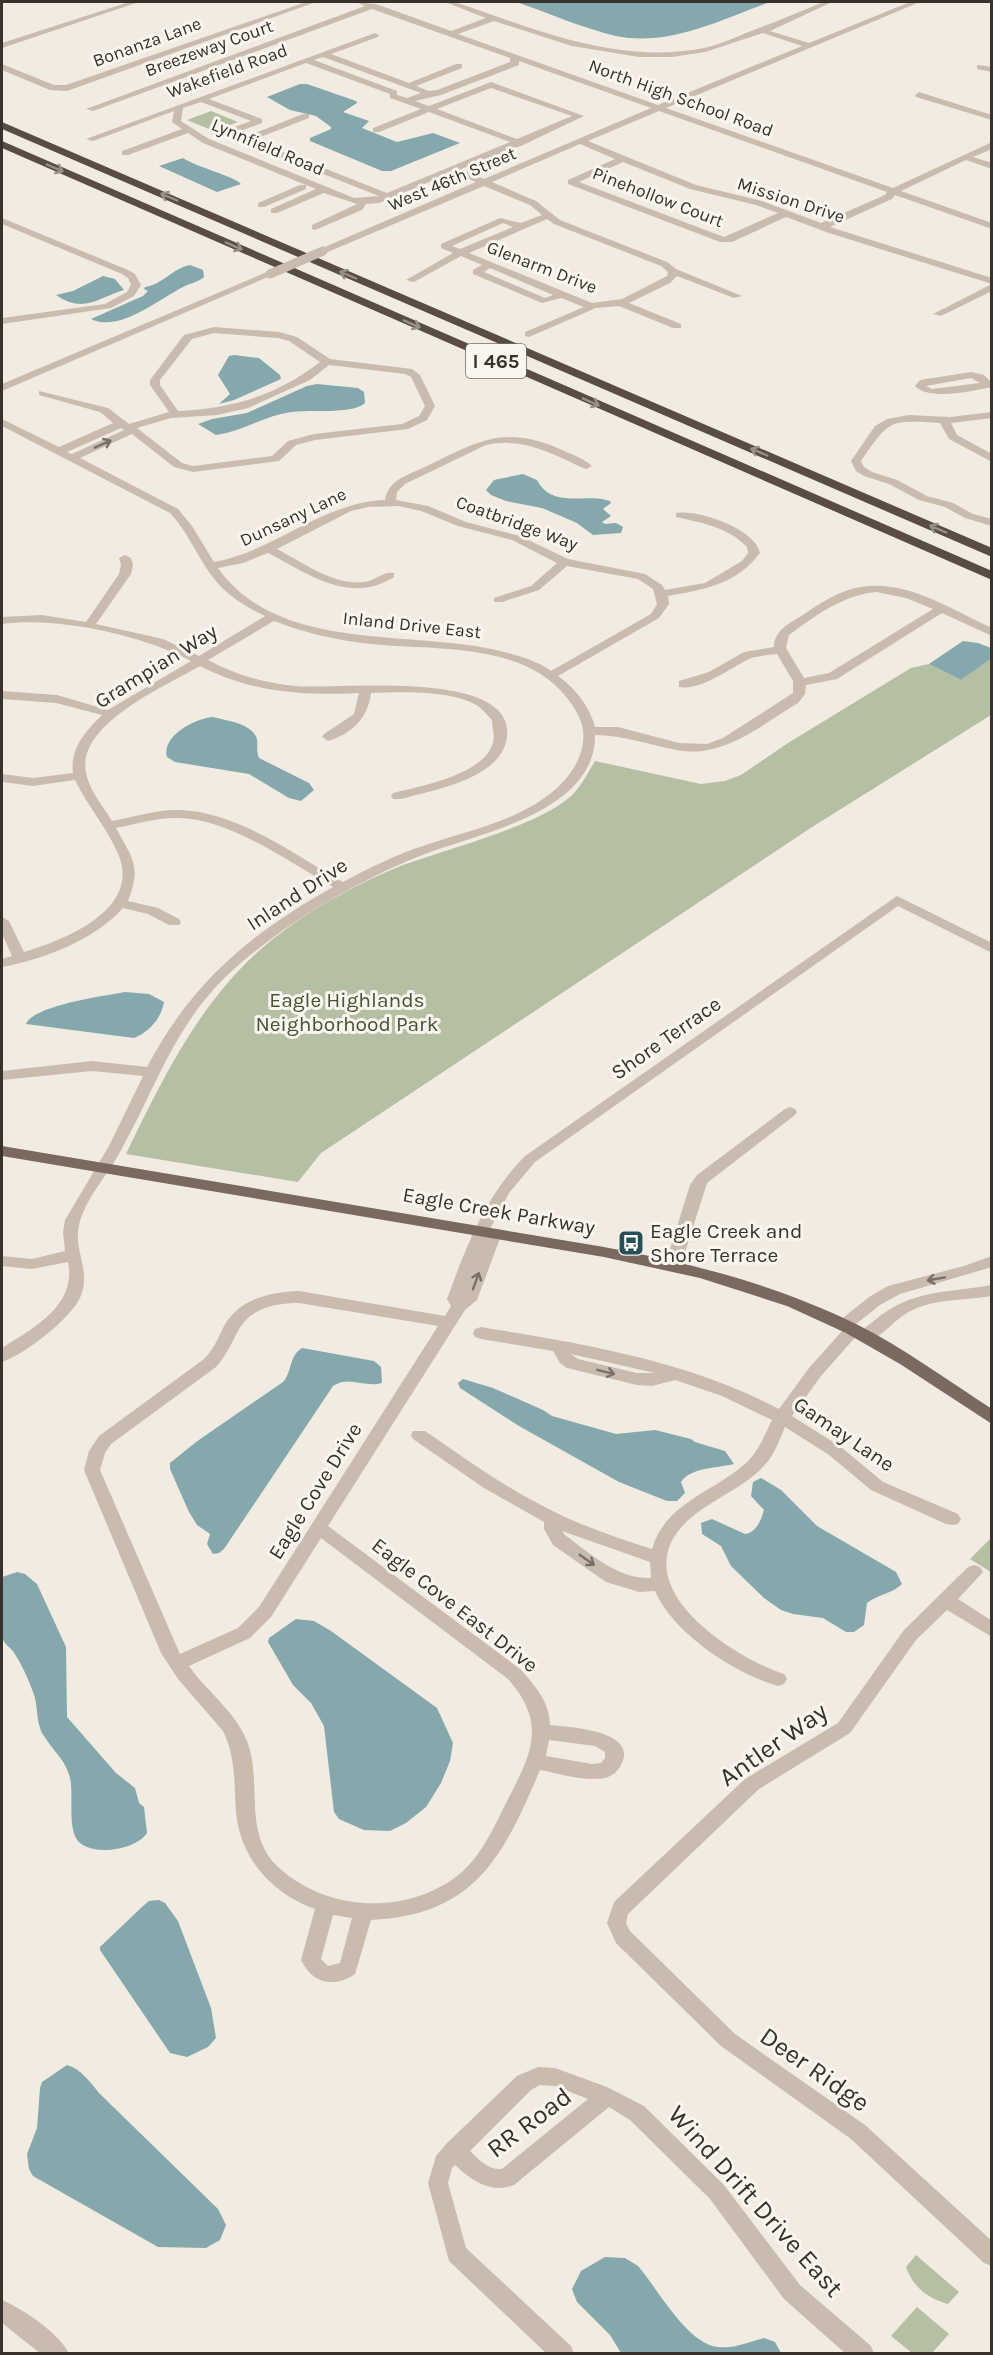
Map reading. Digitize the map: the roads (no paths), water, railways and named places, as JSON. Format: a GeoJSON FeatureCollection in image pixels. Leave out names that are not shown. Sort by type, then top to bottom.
{"type":"FeatureCollection","features":[{"type":"Feature","properties":{"kind":"highway","name":"I 465"},"geometry":{"type":"LineString","coordinates":[[2,125],[992,552]]}},
{"type":"Feature","properties":{"kind":"highway","name":"I 465"},"geometry":{"type":"LineString","coordinates":[[2,144],[992,576]]}},
{"type":"Feature","properties":{"kind":"main road","name":"Eagle Creek Parkway"},"geometry":{"type":"LineString","coordinates":[[2,1151],[674,1265],[769,1294],[855,1330],[992,1418]]}},
{"type":"Feature","properties":{"kind":"street"},"geometry":{"type":"LineString","coordinates":[[2,46],[135,2]]}},
{"type":"Feature","properties":{"kind":"street","name":"Bonanza Lane"},"geometry":{"type":"LineString","coordinates":[[2,67],[61,89],[312,2]]}},
{"type":"Feature","properties":{"kind":"street","name":"North High School Road"},"geometry":{"type":"LineString","coordinates":[[360,2],[992,226]]}},
{"type":"Feature","properties":{"kind":"street"},"geometry":{"type":"LineString","coordinates":[[449,2],[574,44],[610,53],[653,59],[707,49],[828,2]]}},
{"type":"Feature","properties":{"kind":"street","name":"West 46th Street"},"geometry":{"type":"LineString","coordinates":[[2,388],[808,45],[916,2]]}},
{"type":"Feature","properties":{"kind":"street","name":"Breezeway Court"},"geometry":{"type":"LineString","coordinates":[[90,109],[373,6]]}},
{"type":"Feature","properties":{"kind":"street"},"geometry":{"type":"LineString","coordinates":[[451,34],[496,17]]}},
{"type":"Feature","properties":{"kind":"street"},"geometry":{"type":"LineString","coordinates":[[760,30],[808,45]]}},
{"type":"Feature","properties":{"kind":"street","name":"Wakefield Road"},"geometry":{"type":"LineString","coordinates":[[90,139],[375,35]]}},
{"type":"Feature","properties":{"kind":"street"},"geometry":{"type":"LineString","coordinates":[[324,54],[429,93],[438,93],[516,63],[516,59],[506,60],[468,74],[428,90],[429,93],[408,101]]}},
{"type":"Feature","properties":{"kind":"street"},"geometry":{"type":"LineString","coordinates":[[306,60],[520,143]]}},
{"type":"Feature","properties":{"kind":"street"},"geometry":{"type":"LineString","coordinates":[[408,86],[459,66]]}},
{"type":"Feature","properties":{"kind":"street"},"geometry":{"type":"LineString","coordinates":[[980,67],[992,70]]}},
{"type":"Feature","properties":{"kind":"street"},"geometry":{"type":"LineString","coordinates":[[468,74],[477,78]]}},
{"type":"Feature","properties":{"kind":"street"},"geometry":{"type":"LineString","coordinates":[[376,86],[393,80]]}},
{"type":"Feature","properties":{"kind":"street"},"geometry":{"type":"LineString","coordinates":[[315,227],[359,208],[362,202],[376,201],[520,143],[580,116],[491,85],[376,130]]}},
{"type":"Feature","properties":{"kind":"street"},"geometry":{"type":"LineString","coordinates":[[919,95],[992,118]]}},
{"type":"Feature","properties":{"kind":"street"},"geometry":{"type":"LineString","coordinates":[[202,99],[259,121],[230,132],[245,140],[387,196]]}},
{"type":"Feature","properties":{"kind":"street","name":"Lynnfield Road"},"geometry":{"type":"LineString","coordinates":[[179,108],[176,121],[206,141],[311,184],[362,202]]}},
{"type":"Feature","properties":{"kind":"street"},"geometry":{"type":"LineString","coordinates":[[245,140],[306,116]]}},
{"type":"Feature","properties":{"kind":"street"},"geometry":{"type":"LineString","coordinates":[[125,153],[188,130]]}},
{"type":"Feature","properties":{"kind":"street","name":"Mission Drive"},"geometry":{"type":"LineString","coordinates":[[582,142],[693,187],[759,203],[832,231],[943,264],[992,282]]}},
{"type":"Feature","properties":{"kind":"street"},"geometry":{"type":"LineString","coordinates":[[822,226],[889,197],[892,192],[992,145]]}},
{"type":"Feature","properties":{"kind":"street"},"geometry":{"type":"LineString","coordinates":[[965,157],[992,166]]}},
{"type":"Feature","properties":{"kind":"street","name":"Pinehollow Court"},"geometry":{"type":"LineString","coordinates":[[624,158],[571,182],[723,240],[729,240],[786,213]]}},
{"type":"Feature","properties":{"kind":"street"},"geometry":{"type":"LineString","coordinates":[[453,169],[533,203],[557,222],[664,264],[673,271],[737,296]]}},
{"type":"Feature","properties":{"kind":"street"},"geometry":{"type":"LineString","coordinates":[[261,205],[311,184]]}},
{"type":"Feature","properties":{"kind":"street"},"geometry":{"type":"LineString","coordinates":[[274,211],[325,189]]}},
{"type":"Feature","properties":{"kind":"street"},"geometry":{"type":"LineString","coordinates":[[411,280],[460,253],[549,215]]}},
{"type":"Feature","properties":{"kind":"street"},"geometry":{"type":"LineString","coordinates":[[460,253],[444,246],[503,220],[522,227]]}},
{"type":"Feature","properties":{"kind":"street"},"geometry":{"type":"LineString","coordinates":[[2,221],[125,272],[135,280],[136,287],[127,298],[87,311],[37,315],[2,321]]}},
{"type":"Feature","properties":{"kind":"street","name":"Glenarm Drive"},"geometry":{"type":"LineString","coordinates":[[460,253],[489,265],[476,272],[545,301],[561,295],[593,306],[621,303],[667,281],[672,277],[673,271]]}},
{"type":"Feature","properties":{"kind":"street"},"geometry":{"type":"LineString","coordinates":[[938,314],[992,287]]}},
{"type":"Feature","properties":{"kind":"street"},"geometry":{"type":"LineString","coordinates":[[621,303],[677,326]]}},
{"type":"Feature","properties":{"kind":"street"},"geometry":{"type":"LineString","coordinates":[[529,334],[593,306]]}},
{"type":"Feature","properties":{"kind":"street"},"geometry":{"type":"LineString","coordinates":[[43,393],[104,410],[178,465],[199,469],[275,459],[292,443],[314,437],[401,428],[421,420],[430,410],[430,403],[415,375],[408,371],[327,362],[293,339],[279,335],[219,330],[201,332],[187,338],[155,382],[175,414]]}},
{"type":"Feature","properties":{"kind":"street"},"geometry":{"type":"LineString","coordinates":[[60,451],[153,418],[175,414],[217,412],[244,406],[306,378],[327,362]]}},
{"type":"Feature","properties":{"kind":"street"},"geometry":{"type":"LineString","coordinates":[[973,375],[981,377],[990,386],[932,392],[924,390],[920,385],[924,382],[973,375]]}},
{"type":"Feature","properties":{"kind":"street"},"geometry":{"type":"LineString","coordinates":[[992,415],[944,420],[911,418],[893,420],[882,424],[857,456],[857,466],[866,473],[893,482],[923,498],[951,506],[969,516],[992,523]]}},
{"type":"Feature","properties":{"kind":"street"},"geometry":{"type":"LineString","coordinates":[[944,420],[953,437],[992,459]]}},
{"type":"Feature","properties":{"kind":"street","name":"Inland Drive East"},"geometry":{"type":"LineString","coordinates":[[2,422],[174,511],[217,576],[235,593],[274,616],[311,630],[349,638],[481,649],[522,662],[550,676],[578,703],[587,720],[589,746]]}},
{"type":"Feature","properties":{"kind":"street"},"geometry":{"type":"LineString","coordinates":[[72,458],[127,427]]}},
{"type":"Feature","properties":{"kind":"street"},"geometry":{"type":"LineString","coordinates":[[390,503],[392,490],[400,482],[494,440],[528,440],[587,466]]}},
{"type":"Feature","properties":{"kind":"street","name":"Dunsany Lane"},"geometry":{"type":"LineString","coordinates":[[212,566],[239,561],[269,549],[347,509],[368,504],[390,503]]}},
{"type":"Feature","properties":{"kind":"street","name":"Coatbridge Way"},"geometry":{"type":"LineString","coordinates":[[390,503],[421,507],[462,524],[516,538],[565,562],[637,575],[653,583],[662,594]]}},
{"type":"Feature","properties":{"kind":"street"},"geometry":{"type":"LineString","coordinates":[[550,676],[652,618],[663,604],[662,594],[708,586],[746,564],[754,553],[749,542],[739,535],[702,519],[680,515]]}},
{"type":"Feature","properties":{"kind":"street"},"geometry":{"type":"LineString","coordinates":[[269,549],[333,581],[349,586],[370,586],[384,581],[390,575]]}},
{"type":"Feature","properties":{"kind":"street"},"geometry":{"type":"LineString","coordinates":[[89,627],[125,574],[127,565],[125,558]]}},
{"type":"Feature","properties":{"kind":"street"},"geometry":{"type":"LineString","coordinates":[[498,600],[535,588],[565,562]]}},
{"type":"Feature","properties":{"kind":"street"},"geometry":{"type":"LineString","coordinates":[[589,731],[622,732],[683,748],[717,746],[794,700],[800,693],[800,682],[781,650],[780,641],[786,632],[848,595],[877,589],[897,592],[992,633]]}},
{"type":"Feature","properties":{"kind":"street"},"geometry":{"type":"LineString","coordinates":[[800,682],[835,675],[939,610]]}},
{"type":"Feature","properties":{"kind":"street","name":"Grampian Way"},"geometry":{"type":"LineString","coordinates":[[80,776],[78,762],[83,743],[110,714],[274,616]]}},
{"type":"Feature","properties":{"kind":"street"},"geometry":{"type":"LineString","coordinates":[[2,620],[41,618],[154,640],[233,676],[274,687],[316,691],[428,689],[451,692],[482,705],[490,711],[499,723],[501,737],[497,749],[480,767],[456,779],[397,796]]}},
{"type":"Feature","properties":{"kind":"street"},"geometry":{"type":"LineString","coordinates":[[683,684],[713,675],[748,655],[781,650]]}},
{"type":"Feature","properties":{"kind":"street"},"geometry":{"type":"LineString","coordinates":[[328,737],[361,716],[365,690]]}},
{"type":"Feature","properties":{"kind":"street"},"geometry":{"type":"LineString","coordinates":[[2,694],[62,700],[110,714]]}},
{"type":"Feature","properties":{"kind":"street","name":"Inland Drive"},"geometry":{"type":"LineString","coordinates":[[2,1356],[54,1319],[66,1307],[73,1295],[78,1277],[70,1233],[72,1221],[103,1168],[180,1023],[199,998],[222,974],[277,928],[342,887],[404,857],[503,823],[535,809],[559,794],[573,779],[584,763],[589,746]]}},
{"type":"Feature","properties":{"kind":"street"},"geometry":{"type":"LineString","coordinates":[[2,778],[33,782],[80,776],[124,852],[129,870],[127,888],[119,903],[106,918],[88,931],[64,943],[2,963]]}},
{"type":"Feature","properties":{"kind":"street"},"geometry":{"type":"LineString","coordinates":[[108,826],[166,814],[206,817],[227,824],[342,887]]}},
{"type":"Feature","properties":{"kind":"street","name":"Shore Terrace"},"geometry":{"type":"LineString","coordinates":[[488,1232],[505,1185],[530,1159],[897,900],[992,949]]}},
{"type":"Feature","properties":{"kind":"street"},"geometry":{"type":"LineString","coordinates":[[119,903],[153,911],[174,922]]}},
{"type":"Feature","properties":{"kind":"street"},"geometry":{"type":"LineString","coordinates":[[2,921],[20,958]]}},
{"type":"Feature","properties":{"kind":"street"},"geometry":{"type":"LineString","coordinates":[[2,1075],[92,1066],[153,1072]]}},
{"type":"Feature","properties":{"kind":"street"},"geometry":{"type":"LineString","coordinates":[[674,1265],[698,1185],[702,1179],[790,1113]]}},
{"type":"Feature","properties":{"kind":"street","name":"Eagle Cove Drive"},"geometry":{"type":"LineString","coordinates":[[176,1664],[237,1637],[257,1623],[459,1306],[469,1300],[488,1232]]}},
{"type":"Feature","properties":{"kind":"street"},"geometry":{"type":"LineString","coordinates":[[2,1261],[32,1264],[73,1255]]}},
{"type":"Feature","properties":{"kind":"street"},"geometry":{"type":"LineString","coordinates":[[778,1679],[749,1668],[686,1622],[669,1602],[661,1584],[658,1558],[663,1539],[675,1523],[747,1471],[762,1457],[782,1418],[821,1363],[855,1330],[877,1299],[893,1290],[953,1276],[992,1261]]}},
{"type":"Feature","properties":{"kind":"street"},"geometry":{"type":"LineString","coordinates":[[855,1330],[913,1304],[992,1290]]}},
{"type":"Feature","properties":{"kind":"street"},"geometry":{"type":"LineString","coordinates":[[449,1322],[299,1296],[274,1298],[257,1304],[243,1313],[233,1325],[224,1348],[216,1357],[116,1430],[99,1447],[93,1464],[94,1477],[176,1664],[230,1725],[237,1737],[241,1753],[246,1825],[258,1855],[285,1884],[303,1896],[326,1906],[364,1912],[387,1912],[437,1898],[469,1877],[495,1844],[536,1762],[542,1732],[607,1743],[614,1753],[614,1761],[606,1770],[595,1772],[536,1762]]}},
{"type":"Feature","properties":{"kind":"street","name":"Gamay Lane"},"geometry":{"type":"LineString","coordinates":[[481,1333],[615,1356],[678,1373],[719,1389],[782,1418],[831,1449],[879,1486],[952,1519]]}},
{"type":"Feature","properties":{"kind":"street"},"geometry":{"type":"LineString","coordinates":[[419,1435],[495,1487],[552,1518],[594,1536],[658,1558]]}},
{"type":"Feature","properties":{"kind":"street"},"geometry":{"type":"LineString","coordinates":[[552,1518],[553,1529],[559,1540],[612,1577],[639,1585],[661,1584]]}},
{"type":"Feature","properties":{"kind":"street","name":"Eagle Cove East Drive"},"geometry":{"type":"LineString","coordinates":[[319,1528],[514,1674],[534,1699],[541,1717],[542,1732]]}},
{"type":"Feature","properties":{"kind":"street","name":"Antler Way"},"geometry":{"type":"LineString","coordinates":[[616,1921],[621,1908],[752,1784],[844,1728],[910,1635],[974,1572]]}},
{"type":"Feature","properties":{"kind":"street"},"geometry":{"type":"LineString","coordinates":[[946,1600],[992,1630]]}},
{"type":"Feature","properties":{"kind":"street"},"geometry":{"type":"LineString","coordinates":[[326,1906],[311,1960],[316,1969],[326,1974],[343,1972],[348,1968],[364,1912]]}},
{"type":"Feature","properties":{"kind":"street","name":"Deer Ridge"},"geometry":{"type":"LineString","coordinates":[[616,1921],[621,1935],[728,2040],[858,2132],[992,2256]]}},
{"type":"Feature","properties":{"kind":"street","name":"Wind Drift Drive East"},"geometry":{"type":"LineString","coordinates":[[563,2354],[457,2254],[438,2182],[443,2163],[454,2150],[530,2079],[546,2075],[607,2096],[626,2105],[649,2123],[717,2192],[792,2292],[862,2354]]}},
{"type":"Feature","properties":{"kind":"street","name":"RR Road"},"geometry":{"type":"LineString","coordinates":[[454,2150],[488,2179],[496,2181],[507,2178],[607,2096]]}},
{"type":"Feature","properties":{"kind":"street"},"geometry":{"type":"LineString","coordinates":[[2,2312],[27,2327],[58,2354]]}},
{"type":"Feature","properties":{"kind":"water"},"geometry":{"type":"Polygon","coordinates":[[[516,2],[770,2],[695,30],[656,38],[636,38],[603,33],[516,2]]]}},
{"type":"Feature","properties":{"kind":"water"},"geometry":{"type":"Polygon","coordinates":[[[300,84],[307,84],[356,101],[357,103],[343,112],[369,121],[362,128],[397,142],[433,133],[460,143],[391,171],[382,171],[310,141],[310,138],[331,127],[316,116],[290,110],[267,97],[300,84]]]}},
{"type":"Feature","properties":{"kind":"water"},"geometry":{"type":"Polygon","coordinates":[[[183,158],[241,184],[217,192],[159,166],[183,158]]]}},
{"type":"Feature","properties":{"kind":"water"},"geometry":{"type":"Polygon","coordinates":[[[190,265],[203,270],[204,277],[126,318],[114,322],[91,319],[143,296],[148,291],[144,289],[145,287],[190,265]]]}},
{"type":"Feature","properties":{"kind":"water"},"geometry":{"type":"Polygon","coordinates":[[[103,276],[115,279],[124,290],[83,304],[66,301],[56,295],[73,291],[103,276]]]}},
{"type":"Feature","properties":{"kind":"water"},"geometry":{"type":"Polygon","coordinates":[[[229,356],[259,358],[280,375],[281,379],[234,400],[219,404],[230,394],[218,375],[229,356]]]}},
{"type":"Feature","properties":{"kind":"water"},"geometry":{"type":"Polygon","coordinates":[[[317,384],[358,388],[364,392],[365,403],[350,409],[282,414],[216,435],[198,424],[212,419],[247,413],[307,386],[317,384]]]}},
{"type":"Feature","properties":{"kind":"water"},"geometry":{"type":"Polygon","coordinates":[[[523,474],[537,480],[552,495],[610,501],[611,503],[603,509],[611,516],[602,522],[616,523],[623,527],[621,533],[593,535],[577,523],[542,508],[506,501],[491,495],[486,490],[494,480],[523,474]]]}},
{"type":"Feature","properties":{"kind":"water"},"geometry":{"type":"Polygon","coordinates":[[[963,641],[991,648],[991,659],[961,680],[929,664],[963,641]]]}},
{"type":"Feature","properties":{"kind":"water"},"geometry":{"type":"Polygon","coordinates":[[[213,717],[250,729],[257,739],[259,758],[309,783],[314,790],[301,801],[289,798],[249,774],[175,762],[167,757],[169,742],[174,735],[189,725],[213,717]]]}},
{"type":"Feature","properties":{"kind":"water"},"geometry":{"type":"Polygon","coordinates":[[[125,992],[149,994],[164,1002],[154,1024],[134,1038],[26,1024],[32,1017],[56,1007],[125,992]]]}},
{"type":"Feature","properties":{"kind":"water"},"geometry":{"type":"Polygon","coordinates":[[[302,1348],[374,1361],[381,1367],[382,1383],[345,1382],[333,1386],[224,1549],[213,1554],[207,1544],[210,1534],[197,1525],[189,1512],[170,1469],[170,1463],[196,1442],[283,1382],[292,1360],[302,1348]]]}},
{"type":"Feature","properties":{"kind":"water"},"geometry":{"type":"Polygon","coordinates":[[[463,1379],[493,1388],[552,1416],[616,1434],[655,1430],[691,1439],[725,1451],[734,1464],[691,1473],[681,1482],[685,1493],[677,1501],[667,1501],[619,1482],[519,1426],[460,1388],[458,1383],[463,1379]]]}},
{"type":"Feature","properties":{"kind":"water"},"geometry":{"type":"Polygon","coordinates":[[[761,1478],[781,1490],[817,1526],[896,1572],[902,1584],[867,1603],[864,1625],[854,1632],[846,1632],[823,1618],[781,1610],[764,1598],[731,1566],[721,1546],[702,1534],[701,1523],[712,1519],[745,1534],[755,1528],[764,1510],[751,1496],[753,1482],[761,1478]]]}},
{"type":"Feature","properties":{"kind":"water"},"geometry":{"type":"Polygon","coordinates":[[[17,1572],[25,1574],[37,1584],[66,1647],[67,1717],[116,1773],[135,1788],[139,1803],[144,1807],[147,1833],[134,1844],[114,1849],[93,1849],[78,1841],[75,1835],[68,1772],[41,1731],[35,1697],[29,1681],[13,1651],[2,1637],[2,1577],[17,1572]]]}},
{"type":"Feature","properties":{"kind":"water"},"geometry":{"type":"Polygon","coordinates":[[[296,1619],[314,1621],[331,1631],[437,1708],[453,1743],[450,1761],[441,1783],[426,1807],[406,1823],[390,1831],[364,1830],[339,1819],[334,1812],[324,1726],[311,1703],[293,1685],[268,1642],[269,1638],[296,1619]]]}},
{"type":"Feature","properties":{"kind":"water"},"geometry":{"type":"Polygon","coordinates":[[[159,1900],[165,1903],[178,1921],[211,2008],[216,2038],[208,2047],[187,2057],[170,2053],[100,1950],[100,1947],[143,1906],[149,1901],[159,1900]]]}},
{"type":"Feature","properties":{"kind":"water"},"geometry":{"type":"Polygon","coordinates":[[[67,2065],[85,2076],[99,2093],[218,2209],[226,2225],[220,2240],[206,2248],[158,2247],[33,2176],[29,2169],[27,2154],[37,2128],[40,2088],[42,2082],[67,2065]]]}},
{"type":"Feature","properties":{"kind":"water"},"geometry":{"type":"Polygon","coordinates":[[[605,2257],[625,2258],[638,2266],[684,2326],[706,2344],[730,2347],[764,2338],[775,2342],[781,2353],[621,2353],[610,2335],[577,2302],[572,2289],[581,2271],[605,2257]]]}},
{"type":"Feature","properties":{"kind":"place","name":"Eagle Creek and Shore Terrace"},"geometry":{"type":"Point","coordinates":[631,1243]}},
{"type":"Feature","properties":{"kind":"park label","name":"Eagle Highlands Neighborhood Park"},"geometry":{"type":"Point","coordinates":[347,1012]}}]}
